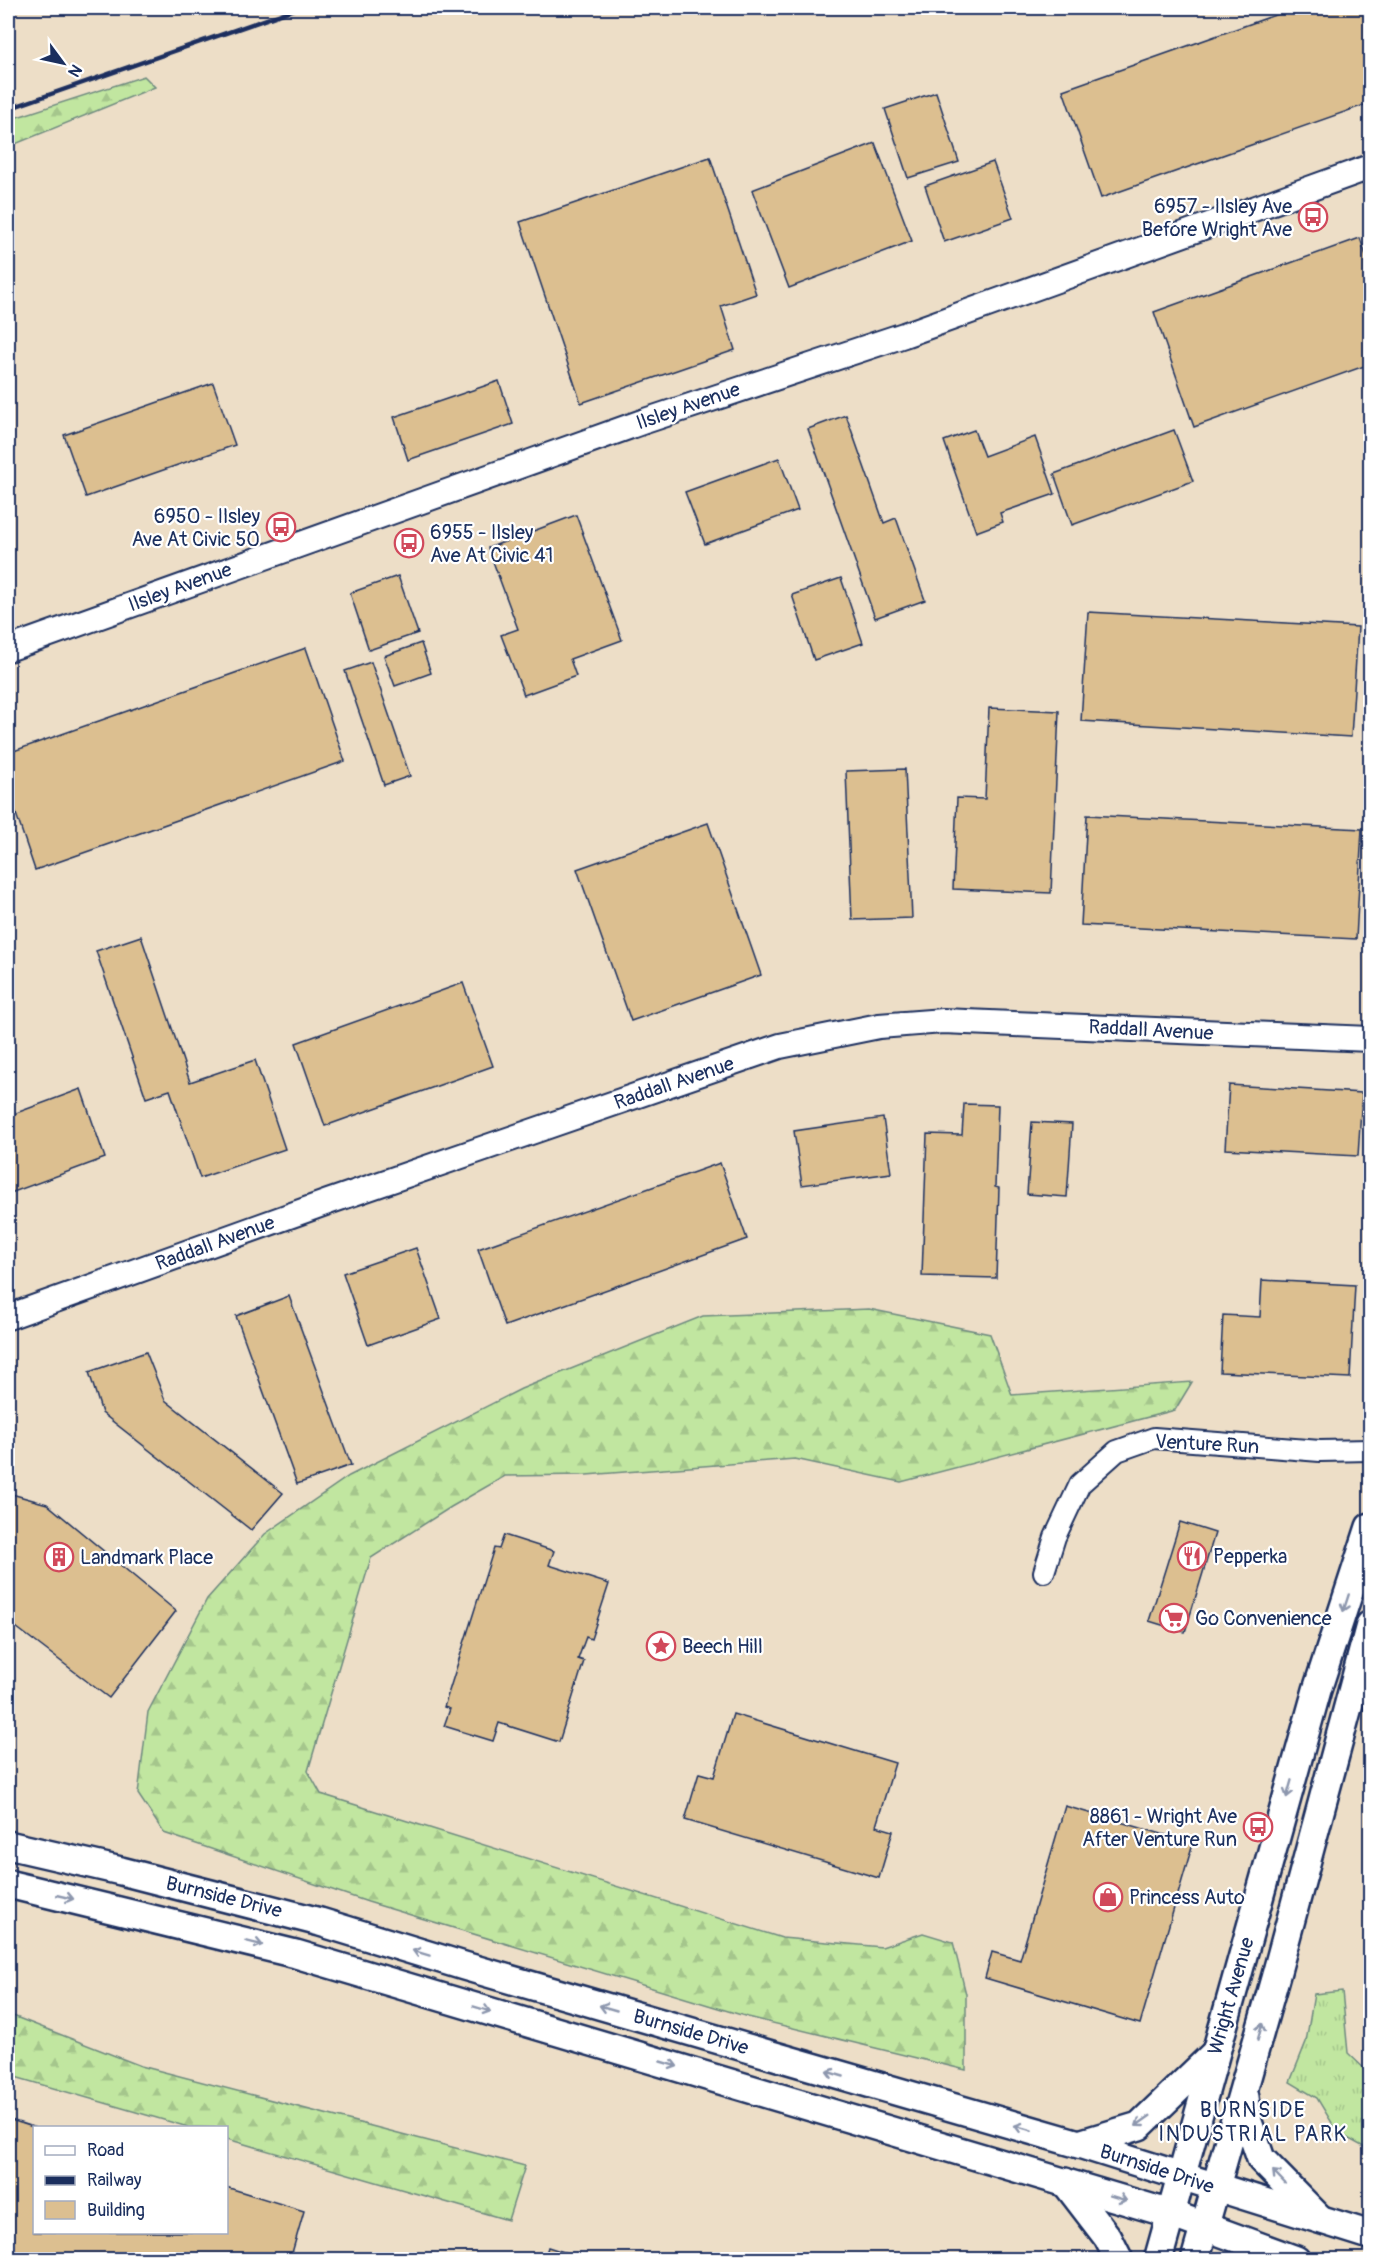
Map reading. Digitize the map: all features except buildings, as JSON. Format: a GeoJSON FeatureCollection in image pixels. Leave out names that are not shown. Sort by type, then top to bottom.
{"type":"FeatureCollection","features":[{"type":"Feature","properties":{"kind":"main road","name":"Wright Avenue"},"geometry":{"type":"LineString","coordinates":[[1158,2259],[1317,1690],[1371,1527]]}},
{"type":"Feature","properties":{"kind":"main road","name":"Wright Avenue"},"geometry":{"type":"LineString","coordinates":[[1195,2259],[1371,1625]]}},
{"type":"Feature","properties":{"kind":"main road"},"geometry":{"type":"LineString","coordinates":[[1317,1690],[1332,1704],[1340,1738]]}},
{"type":"Feature","properties":{"kind":"main road","name":"Burnside Drive"},"geometry":{"type":"LineString","coordinates":[[8,1845],[121,1870],[320,1922],[464,1966],[1079,2144],[1371,2235]]}},
{"type":"Feature","properties":{"kind":"main road","name":"Burnside Drive"},"geometry":{"type":"LineString","coordinates":[[8,1884],[296,1954],[1171,2214],[1296,2259]]}},
{"type":"Feature","properties":{"kind":"main road"},"geometry":{"type":"LineString","coordinates":[[1079,2144],[1138,2126],[1216,2052]]}},
{"type":"Feature","properties":{"kind":"main road"},"geometry":{"type":"LineString","coordinates":[[1244,2089],[1248,2122],[1261,2159],[1320,2219]]}},
{"type":"Feature","properties":{"kind":"main road"},"geometry":{"type":"LineString","coordinates":[[1065,2182],[1108,2238],[1119,2259]]}},
{"type":"Feature","properties":{"kind":"street","name":"Ilsley Avenue"},"geometry":{"type":"LineString","coordinates":[[8,649],[634,424],[915,331],[1371,167]]}},
{"type":"Feature","properties":{"kind":"street","name":"Raddall Avenue"},"geometry":{"type":"LineString","coordinates":[[8,1317],[384,1182],[780,1046],[830,1034],[879,1026],[943,1021],[1371,1040]]}},
{"type":"Feature","properties":{"kind":"street","name":"Venture Run"},"geometry":{"type":"LineString","coordinates":[[1044,1572],[1055,1537],[1080,1484],[1118,1451],[1154,1438],[1320,1451],[1371,1450]]}},
{"type":"Feature","properties":{"kind":"shaded area"},"geometry":{"type":"Polygon","coordinates":[[[8,8],[1370,8],[1370,2074],[1348,2053],[1342,1991],[1314,1994],[1306,2042],[1290,2082],[1317,2098],[1338,2133],[1365,2147],[1370,2184],[1370,2259],[8,2259],[8,2075],[185,2126],[33,2126],[33,2234],[228,2234],[228,2139],[507,2220],[525,2167],[141,2066],[8,2014],[8,147],[155,86],[143,76],[8,120],[8,8]],[[1192,1382],[1012,1395],[521,1389],[349,1476],[265,1534],[207,1599],[148,1712],[748,2017],[923,1933],[882,1947],[782,1938],[321,1794],[308,1771],[371,1558],[505,1476],[586,1475],[795,1459],[901,1482],[1175,1410],[1192,1382]]]}},
{"type":"Feature","properties":{"kind":"green space"},"geometry":{"type":"Polygon","coordinates":[[[144,76],[155,87],[8,147],[8,120],[144,76]]]}},
{"type":"Feature","properties":{"kind":"green space"},"geometry":{"type":"Polygon","coordinates":[[[869,1309],[990,1334],[1012,1395],[1192,1382],[1175,1410],[901,1482],[795,1459],[586,1475],[505,1476],[371,1558],[308,1771],[321,1794],[782,1938],[882,1947],[923,1933],[953,1942],[966,1994],[966,2070],[748,2017],[368,1902],[164,1833],[138,1794],[148,1712],[207,1599],[265,1534],[349,1476],[521,1389],[703,1316],[869,1309]]]}},
{"type":"Feature","properties":{"kind":"green space"},"geometry":{"type":"Polygon","coordinates":[[[1342,1991],[1348,2053],[1370,2074],[1370,2184],[1364,2147],[1338,2133],[1317,2098],[1290,2082],[1306,2042],[1314,1994],[1342,1991]]]}},
{"type":"Feature","properties":{"kind":"green space"},"geometry":{"type":"Polygon","coordinates":[[[8,2014],[141,2066],[525,2166],[508,2220],[228,2139],[228,2126],[185,2126],[8,2075],[8,2014]]]}},
{"type":"Feature","properties":{"kind":"railway"},"geometry":{"type":"LineString","coordinates":[[8,109],[298,8]]}},
{"type":"Feature","properties":{"kind":"place","name":"6957 - Ilsley Ave Before Wright Ave"},"geometry":{"type":"Point","coordinates":[1313,217]}},
{"type":"Feature","properties":{"kind":"place","name":"6950 - Ilsley Ave At Civic 50"},"geometry":{"type":"Point","coordinates":[281,527]}},
{"type":"Feature","properties":{"kind":"place","name":"6955 - Ilsley Ave At Civic 41"},"geometry":{"type":"Point","coordinates":[409,543]}},
{"type":"Feature","properties":{"kind":"place","name":"Pepperka"},"geometry":{"type":"Point","coordinates":[1192,1556]}},
{"type":"Feature","properties":{"kind":"place","name":"Landmark Place"},"geometry":{"type":"Point","coordinates":[59,1557]}},
{"type":"Feature","properties":{"kind":"place","name":"Go Convenience"},"geometry":{"type":"Point","coordinates":[1174,1618]}},
{"type":"Feature","properties":{"kind":"place","name":"Beech Hill"},"geometry":{"type":"Point","coordinates":[661,1646]}},
{"type":"Feature","properties":{"kind":"place","name":"8861 - Wright Ave After Venture Run"},"geometry":{"type":"Point","coordinates":[1258,1827]}},
{"type":"Feature","properties":{"kind":"place","name":"Princess Auto"},"geometry":{"type":"Point","coordinates":[1108,1897]}},
{"type":"Feature","properties":{"kind":"district","name":"BURNSIDE INDUSTRIAL PARK"},"geometry":{"type":"Point","coordinates":[1253,2122]}}]}
